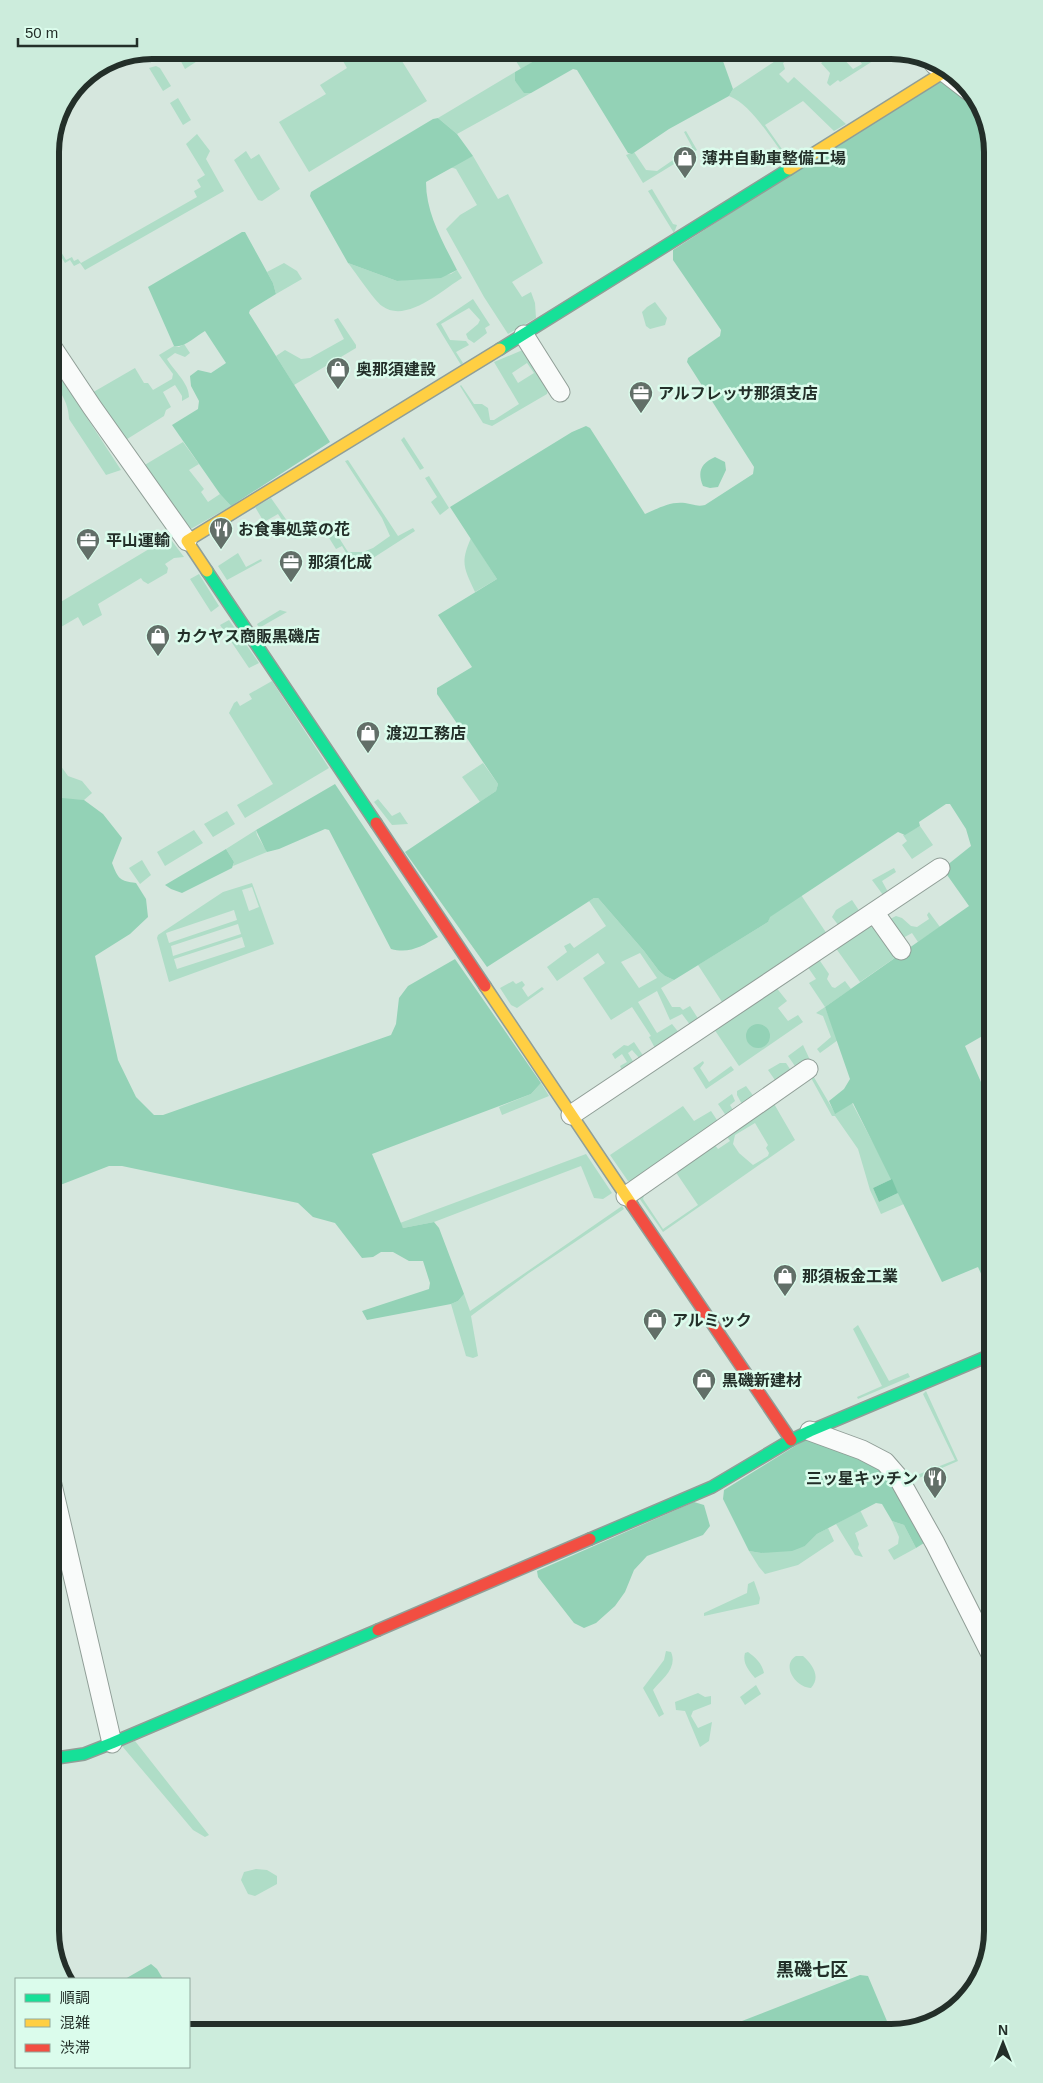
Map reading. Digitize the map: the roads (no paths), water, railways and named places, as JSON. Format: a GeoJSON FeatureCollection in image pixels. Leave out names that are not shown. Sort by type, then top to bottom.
{"type":"FeatureCollection","features":[{"type":"Feature","properties":{"kind":"street"},"geometry":{"type":"LineString","coordinates":[[187,541],[524,335],[936,70]]}},
{"type":"Feature","properties":{"kind":"street"},"geometry":{"type":"LineString","coordinates":[[524,335],[560,392]]}},
{"type":"Feature","properties":{"kind":"street"},"geometry":{"type":"LineString","coordinates":[[59,358],[187,541],[570,1115],[791,1440]]}},
{"type":"Feature","properties":{"kind":"street"},"geometry":{"type":"LineString","coordinates":[[570,1115],[940,868]]}},
{"type":"Feature","properties":{"kind":"street"},"geometry":{"type":"LineString","coordinates":[[874,912],[900,950]]}},
{"type":"Feature","properties":{"kind":"street"},"geometry":{"type":"LineString","coordinates":[[626,1196],[808,1069]]}},
{"type":"Feature","properties":{"kind":"street"},"geometry":{"type":"LineString","coordinates":[[59,1758],[84,1754],[112,1743],[712,1487],[791,1440],[984,1358]]}},
{"type":"Feature","properties":{"kind":"street"},"geometry":{"type":"LineString","coordinates":[[810,1431],[870,1454],[885,1462],[898,1477],[938,1549],[984,1640]]}},
{"type":"Feature","properties":{"kind":"street"},"geometry":{"type":"LineString","coordinates":[[59,1515],[112,1743]]}},
{"type":"Feature","properties":{"kind":"place","name":"薄井自動車整備工場"},"geometry":{"type":"Point","coordinates":[685,179]}},
{"type":"Feature","properties":{"kind":"place","name":"奥那須建設"},"geometry":{"type":"Point","coordinates":[338,390]}},
{"type":"Feature","properties":{"kind":"place","name":"アルフレッサ那須支店"},"geometry":{"type":"Point","coordinates":[641,414]}},
{"type":"Feature","properties":{"kind":"place","name":"お食事処菜の花"},"geometry":{"type":"Point","coordinates":[221,550]}},
{"type":"Feature","properties":{"kind":"place","name":"平山運輸"},"geometry":{"type":"Point","coordinates":[88,561]}},
{"type":"Feature","properties":{"kind":"place","name":"那須化成"},"geometry":{"type":"Point","coordinates":[291,583]}},
{"type":"Feature","properties":{"kind":"place","name":"カクヤス商販黒磯店"},"geometry":{"type":"Point","coordinates":[158,657]}},
{"type":"Feature","properties":{"kind":"place","name":"渡辺工務店"},"geometry":{"type":"Point","coordinates":[368,754]}},
{"type":"Feature","properties":{"kind":"place","name":"那須板金工業"},"geometry":{"type":"Point","coordinates":[785,1297]}},
{"type":"Feature","properties":{"kind":"place","name":"アルミック"},"geometry":{"type":"Point","coordinates":[655,1341]}},
{"type":"Feature","properties":{"kind":"place","name":"黒磯新建材"},"geometry":{"type":"Point","coordinates":[704,1401]}},
{"type":"Feature","properties":{"kind":"place","name":"三ッ星キッチン"},"geometry":{"type":"Point","coordinates":[935,1499]}},
{"type":"Feature","properties":{"kind":"district","name":"黒磯七区"},"geometry":{"type":"Point","coordinates":[812,1970]}}]}
